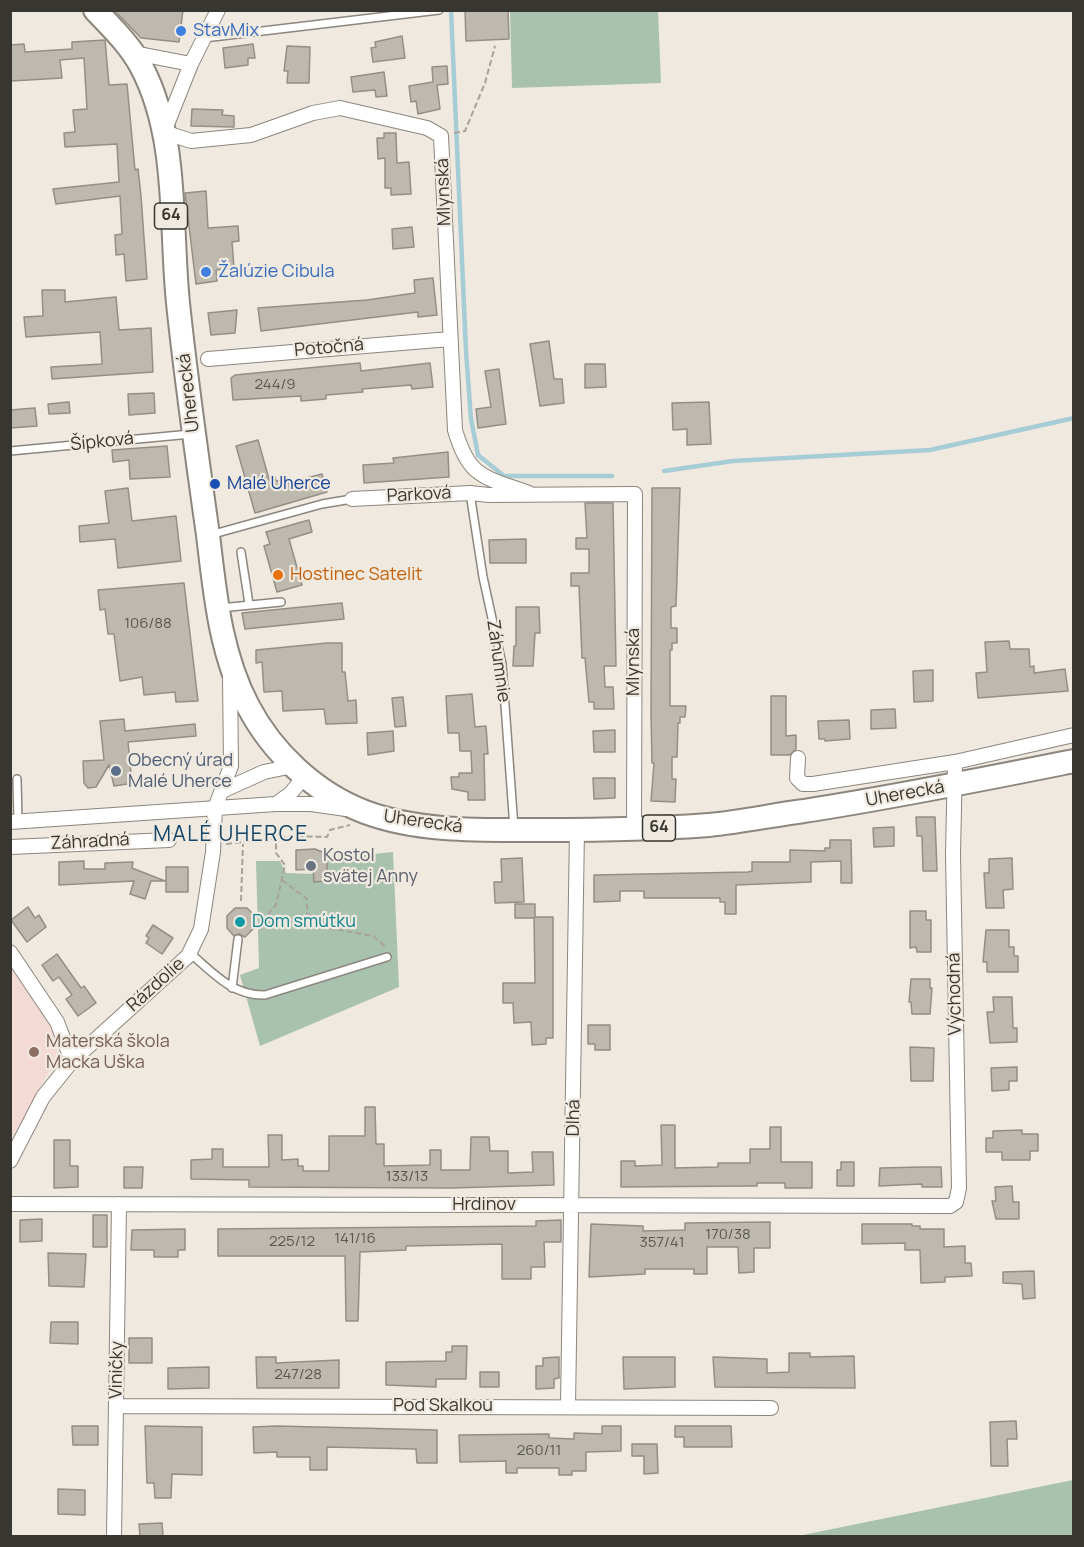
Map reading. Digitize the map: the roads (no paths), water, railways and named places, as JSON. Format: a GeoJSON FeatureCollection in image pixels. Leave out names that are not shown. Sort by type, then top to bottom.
{"type":"FeatureCollection","features":[{"type":"Feature","properties":{"kind":"main road","name":"Uherecká"},"geometry":{"type":"LineString","coordinates":[[95,10],[134,53],[157,100],[164,132],[177,296],[193,433],[218,608],[230,663],[237,684],[269,742],[299,771],[359,818],[514,830],[634,830],[713,825],[955,785],[1073,761]]}},
{"type":"Feature","properties":{"kind":"street"},"geometry":{"type":"LineString","coordinates":[[164,132],[191,64],[218,10]]}},
{"type":"Feature","properties":{"kind":"street"},"geometry":{"type":"LineString","coordinates":[[134,53],[191,64]]}},
{"type":"Feature","properties":{"kind":"street","name":"Mlynská"},"geometry":{"type":"LineString","coordinates":[[164,132],[191,141],[251,135],[313,113],[340,108],[427,128],[441,136],[455,430],[461,450],[480,476],[529,494]]}},
{"type":"Feature","properties":{"kind":"street","name":"Potočná"},"geometry":{"type":"LineString","coordinates":[[208,359],[450,339]]}},
{"type":"Feature","properties":{"kind":"street","name":"Parková"},"geometry":{"type":"LineString","coordinates":[[352,499],[470,493],[489,495],[635,494]]}},
{"type":"Feature","properties":{"kind":"street","name":"Mlynská"},"geometry":{"type":"LineString","coordinates":[[634,830],[635,494]]}},
{"type":"Feature","properties":{"kind":"street"},"geometry":{"type":"LineString","coordinates":[[215,808],[224,790],[231,766],[230,663]]}},
{"type":"Feature","properties":{"kind":"street"},"geometry":{"type":"LineString","coordinates":[[798,758],[799,782],[813,784],[955,762],[1074,735]]}},
{"type":"Feature","properties":{"kind":"street","name":"Východná"},"geometry":{"type":"LineString","coordinates":[[955,762],[953,854],[959,1188],[956,1202]]}},
{"type":"Feature","properties":{"kind":"street"},"geometry":{"type":"LineString","coordinates":[[224,790],[264,772],[299,771],[290,794],[276,804]]}},
{"type":"Feature","properties":{"kind":"street"},"geometry":{"type":"LineString","coordinates":[[14,822],[276,804],[311,804],[359,818]]}},
{"type":"Feature","properties":{"kind":"street","name":"Rázdolie"},"geometry":{"type":"LineString","coordinates":[[10,1161],[43,1097],[72,1061],[190,953],[201,929],[208,889],[215,808]]}},
{"type":"Feature","properties":{"kind":"street","name":"Dlhá"},"geometry":{"type":"LineString","coordinates":[[568,1406],[573,1204],[577,830]]}},
{"type":"Feature","properties":{"kind":"street","name":"Záhradná"},"geometry":{"type":"LineString","coordinates":[[10,847],[136,839],[169,840]]}},
{"type":"Feature","properties":{"kind":"street"},"geometry":{"type":"LineString","coordinates":[[10,952],[57,1022],[72,1061]]}},
{"type":"Feature","properties":{"kind":"street","name":"Hrdinov"},"geometry":{"type":"LineString","coordinates":[[10,1204],[573,1204],[941,1208],[956,1202]]}},
{"type":"Feature","properties":{"kind":"street","name":"Viničky"},"geometry":{"type":"LineString","coordinates":[[114,1536],[119,1204]]}},
{"type":"Feature","properties":{"kind":"street","name":"Pod Skalkou"},"geometry":{"type":"LineString","coordinates":[[116,1406],[771,1408]]}},
{"type":"Feature","properties":{"kind":"lane"},"geometry":{"type":"LineString","coordinates":[[204,38],[439,10]]}},
{"type":"Feature","properties":{"kind":"lane","name":"Šípková"},"geometry":{"type":"LineString","coordinates":[[10,451],[193,433]]}},
{"type":"Feature","properties":{"kind":"lane","name":"Záhumnie"},"geometry":{"type":"LineString","coordinates":[[470,493],[483,578],[502,664],[514,830]]}},
{"type":"Feature","properties":{"kind":"lane","name":"Parková"},"geometry":{"type":"LineString","coordinates":[[208,536],[322,504],[352,499]]}},
{"type":"Feature","properties":{"kind":"lane"},"geometry":{"type":"LineString","coordinates":[[241,552],[249,604]]}},
{"type":"Feature","properties":{"kind":"lane"},"geometry":{"type":"LineString","coordinates":[[218,608],[281,602]]}},
{"type":"Feature","properties":{"kind":"lane"},"geometry":{"type":"LineString","coordinates":[[14,822],[17,779]]}},
{"type":"Feature","properties":{"kind":"lane"},"geometry":{"type":"LineString","coordinates":[[232,988],[238,939]]}},
{"type":"Feature","properties":{"kind":"lane"},"geometry":{"type":"LineString","coordinates":[[190,953],[232,988],[252,995],[265,995],[387,957]]}},
{"type":"Feature","properties":{"kind":"waterway"},"geometry":{"type":"LineString","coordinates":[[451,10],[466,351],[471,419],[478,455],[504,476],[612,476]]}},
{"type":"Feature","properties":{"kind":"waterway"},"geometry":{"type":"LineString","coordinates":[[664,471],[733,461],[930,450],[1074,418]]}},
{"type":"Feature","properties":{"kind":"place","name":"StavMix"},"geometry":{"type":"Point","coordinates":[181,31]}},
{"type":"Feature","properties":{"kind":"place","name":"Žalúzie Cibula"},"geometry":{"type":"Point","coordinates":[206,272]}},
{"type":"Feature","properties":{"kind":"place","name":"Malé Uherce"},"geometry":{"type":"Point","coordinates":[215,484]}},
{"type":"Feature","properties":{"kind":"place","name":"Hostinec Satelit"},"geometry":{"type":"Point","coordinates":[278,575]}},
{"type":"Feature","properties":{"kind":"place","name":"Obecný úrad Malé Uherce"},"geometry":{"type":"Point","coordinates":[116,771]}},
{"type":"Feature","properties":{"kind":"place","name":"Kostol svätej Anny"},"geometry":{"type":"Point","coordinates":[311,866]}},
{"type":"Feature","properties":{"kind":"place","name":"Dom smútku"},"geometry":{"type":"Point","coordinates":[240,922]}},
{"type":"Feature","properties":{"kind":"place","name":"Materská škola Macka Uška"},"geometry":{"type":"Point","coordinates":[34,1052]}},
{"type":"Feature","properties":{"kind":"district","name":"MALÉ UHERCE"},"geometry":{"type":"Point","coordinates":[231,835]}}]}
